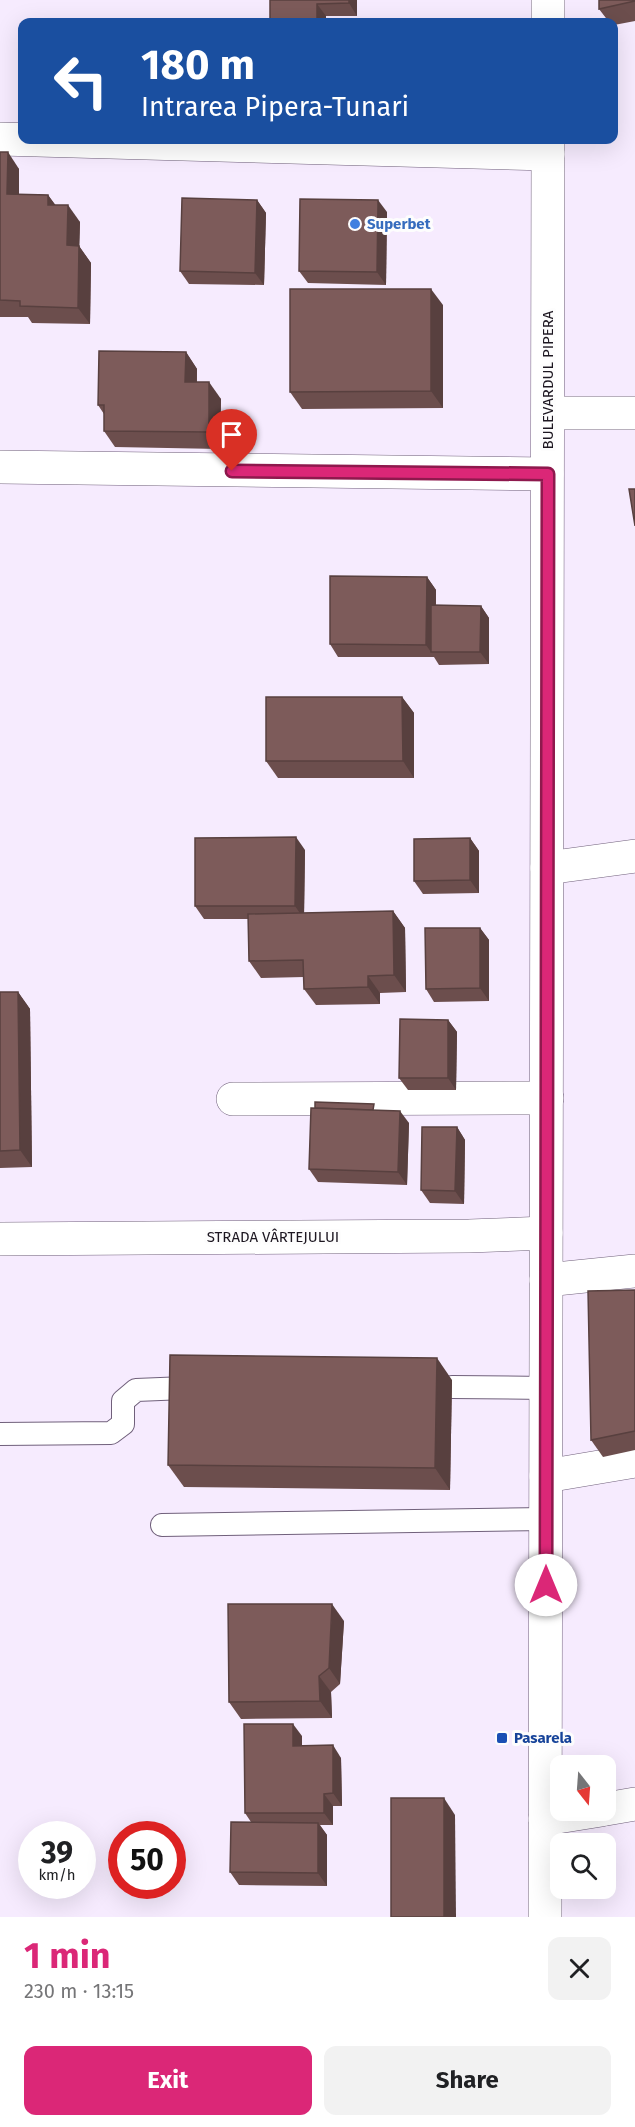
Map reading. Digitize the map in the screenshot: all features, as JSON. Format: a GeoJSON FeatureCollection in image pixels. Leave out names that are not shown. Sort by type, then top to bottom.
{"type":"FeatureCollection","features":[{"type":"Feature","properties":{"kind":"street"},"geometry":{"type":"LineString","coordinates":[[548,0],[548,18]]}},
{"type":"Feature","properties":{"kind":"street"},"geometry":{"type":"LineString","coordinates":[[0,139],[18,139]]}},
{"type":"Feature","properties":{"kind":"street"},"geometry":{"type":"LineString","coordinates":[[342,144],[548,147]]}},
{"type":"Feature","properties":{"kind":"street","name":"BULEVARDUL PIPERA"},"geometry":{"type":"LineString","coordinates":[[545,1917],[548,147]]}},
{"type":"Feature","properties":{"kind":"street"},"geometry":{"type":"LineString","coordinates":[[548,413],[635,413]]}},
{"type":"Feature","properties":{"kind":"street"},"geometry":{"type":"LineString","coordinates":[[0,467],[548,474]]}},
{"type":"Feature","properties":{"kind":"street"},"geometry":{"type":"LineString","coordinates":[[547,868],[635,856]]}},
{"type":"Feature","properties":{"kind":"street"},"geometry":{"type":"LineString","coordinates":[[232,1099],[547,1098]]}},
{"type":"Feature","properties":{"kind":"street","name":"STRADA VÂRTEJULUI"},"geometry":{"type":"LineString","coordinates":[[0,1239],[469,1236],[546,1233]]}},
{"type":"Feature","properties":{"kind":"street"},"geometry":{"type":"LineString","coordinates":[[546,1280],[635,1272]]}},
{"type":"Feature","properties":{"kind":"street"},"geometry":{"type":"LineString","coordinates":[[546,1476],[635,1461]]}},
{"type":"Feature","properties":{"kind":"street"},"geometry":{"type":"LineString","coordinates":[[616,1807],[635,1804]]}},
{"type":"Feature","properties":{"kind":"street"},"geometry":{"type":"LineString","coordinates":[[545,1819],[550,1818]]}},
{"type":"Feature","properties":{"kind":"lane"},"geometry":{"type":"LineString","coordinates":[[0,1434],[111,1433],[123,1424],[123,1401],[135,1390],[184,1388]]}},
{"type":"Feature","properties":{"kind":"lane"},"geometry":{"type":"LineString","coordinates":[[452,1388],[546,1388]]}},
{"type":"Feature","properties":{"kind":"lane"},"geometry":{"type":"LineString","coordinates":[[162,1525],[546,1519]]}},
{"type":"Feature","properties":{"kind":"building"},"geometry":{"type":"Polygon","coordinates":[[[270,0],[349,0],[349,3],[317,4],[317,18],[270,18],[270,0]]]}},
{"type":"Feature","properties":{"kind":"building"},"geometry":{"type":"Polygon","coordinates":[[[599,0],[635,0],[635,1],[599,9],[599,0]]]}},
{"type":"Feature","properties":{"kind":"building"},"geometry":{"type":"Polygon","coordinates":[[[0,152],[8,152],[7,194],[48,195],[48,205],[68,205],[67,245],[79,246],[78,308],[20,306],[20,301],[0,300],[0,152]]]}},
{"type":"Feature","properties":{"kind":"building"},"geometry":{"type":"Polygon","coordinates":[[[182,198],[257,200],[255,273],[180,271],[182,198]]]}},
{"type":"Feature","properties":{"kind":"building"},"geometry":{"type":"Polygon","coordinates":[[[300,199],[378,200],[377,272],[299,271],[300,199]]]}},
{"type":"Feature","properties":{"kind":"building"},"geometry":{"type":"Polygon","coordinates":[[[290,289],[431,289],[431,391],[290,392],[290,289]]]}},
{"type":"Feature","properties":{"kind":"building"},"geometry":{"type":"Polygon","coordinates":[[[99,351],[186,352],[185,382],[209,382],[209,432],[104,431],[104,405],[98,405],[99,351]]]}},
{"type":"Feature","properties":{"kind":"building"},"geometry":{"type":"Polygon","coordinates":[[[629,489],[635,489],[635,526],[629,489]]]}},
{"type":"Feature","properties":{"kind":"building"},"geometry":{"type":"Polygon","coordinates":[[[330,576],[427,577],[426,645],[330,644],[330,576]]]}},
{"type":"Feature","properties":{"kind":"building"},"geometry":{"type":"Polygon","coordinates":[[[431,605],[481,606],[480,652],[431,652],[431,605]]]}},
{"type":"Feature","properties":{"kind":"building"},"geometry":{"type":"Polygon","coordinates":[[[266,697],[402,697],[403,761],[266,761],[266,697]]]}},
{"type":"Feature","properties":{"kind":"building"},"geometry":{"type":"Polygon","coordinates":[[[296,837],[295,906],[195,906],[195,838],[296,837]]]}},
{"type":"Feature","properties":{"kind":"building"},"geometry":{"type":"Polygon","coordinates":[[[470,838],[470,880],[414,881],[414,839],[470,838]]]}},
{"type":"Feature","properties":{"kind":"building"},"geometry":{"type":"Polygon","coordinates":[[[393,911],[394,975],[368,976],[368,987],[304,989],[303,960],[249,961],[248,914],[393,911]]]}},
{"type":"Feature","properties":{"kind":"building"},"geometry":{"type":"Polygon","coordinates":[[[425,928],[480,928],[480,988],[426,989],[425,928]]]}},
{"type":"Feature","properties":{"kind":"building"},"geometry":{"type":"Polygon","coordinates":[[[0,992],[18,992],[20,1150],[0,1151],[0,992]]]}},
{"type":"Feature","properties":{"kind":"building"},"geometry":{"type":"Polygon","coordinates":[[[400,1019],[448,1020],[448,1078],[399,1078],[400,1019]]]}},
{"type":"Feature","properties":{"kind":"building"},"geometry":{"type":"Polygon","coordinates":[[[315,1102],[374,1104],[373,1110],[315,1108],[315,1102]]]}},
{"type":"Feature","properties":{"kind":"building"},"geometry":{"type":"Polygon","coordinates":[[[311,1108],[400,1111],[398,1172],[309,1169],[311,1108]]]}},
{"type":"Feature","properties":{"kind":"building"},"geometry":{"type":"Polygon","coordinates":[[[422,1127],[457,1127],[455,1191],[421,1190],[422,1127]]]}},
{"type":"Feature","properties":{"kind":"building"},"geometry":{"type":"Polygon","coordinates":[[[635,1290],[635,1431],[591,1440],[588,1291],[635,1290]]]}},
{"type":"Feature","properties":{"kind":"building"},"geometry":{"type":"Polygon","coordinates":[[[170,1355],[437,1358],[435,1468],[168,1465],[170,1355]]]}},
{"type":"Feature","properties":{"kind":"building"},"geometry":{"type":"Polygon","coordinates":[[[228,1604],[332,1604],[329,1668],[319,1676],[320,1701],[229,1702],[228,1604]]]}},
{"type":"Feature","properties":{"kind":"building"},"geometry":{"type":"Polygon","coordinates":[[[244,1724],[293,1724],[293,1746],[333,1745],[333,1793],[324,1794],[324,1813],[245,1813],[244,1724]]]}},
{"type":"Feature","properties":{"kind":"building"},"geometry":{"type":"Polygon","coordinates":[[[391,1798],[444,1798],[444,1917],[391,1917],[391,1798]]]}},
{"type":"Feature","properties":{"kind":"building"},"geometry":{"type":"Polygon","coordinates":[[[231,1822],[318,1823],[318,1873],[230,1872],[231,1822]]]}},
{"type":"Feature","properties":{"kind":"place","name":"Superbet"},"geometry":{"type":"Point","coordinates":[355,224]}},
{"type":"Feature","properties":{"kind":"place","name":"Pasarela"},"geometry":{"type":"Point","coordinates":[502,1738]}},
{"type":"Feature","properties":{"kind":"route"},"geometry":{"type":"LineString","coordinates":[[232,471],[548,474],[546,1585]]}}]}
